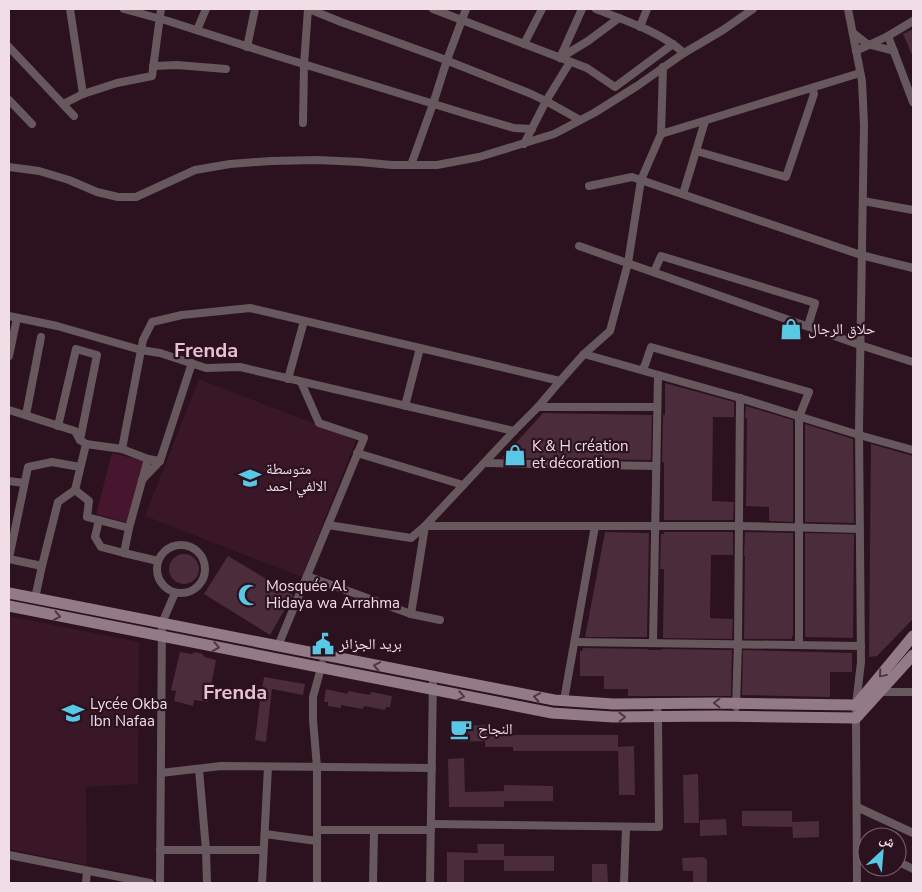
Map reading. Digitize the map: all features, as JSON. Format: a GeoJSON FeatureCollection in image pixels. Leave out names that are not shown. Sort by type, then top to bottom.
{"type":"FeatureCollection","features":[{"type":"Feature","properties":{"kind":"street"},"geometry":{"type":"LineString","coordinates":[[70,9],[83,94]]}},
{"type":"Feature","properties":{"kind":"street"},"geometry":{"type":"LineString","coordinates":[[124,9],[514,128],[532,128]]}},
{"type":"Feature","properties":{"kind":"street"},"geometry":{"type":"LineString","coordinates":[[63,104],[83,94],[117,83],[152,76],[161,9]]}},
{"type":"Feature","properties":{"kind":"street"},"geometry":{"type":"LineString","coordinates":[[197,30],[206,9]]}},
{"type":"Feature","properties":{"kind":"street"},"geometry":{"type":"LineString","coordinates":[[247,46],[255,9]]}},
{"type":"Feature","properties":{"kind":"street"},"geometry":{"type":"LineString","coordinates":[[303,123],[304,64],[308,9],[447,60],[546,101],[580,120]]}},
{"type":"Feature","properties":{"kind":"street"},"geometry":{"type":"LineString","coordinates":[[433,9],[587,68],[615,87],[674,44]]}},
{"type":"Feature","properties":{"kind":"street"},"geometry":{"type":"LineString","coordinates":[[411,165],[466,9]]}},
{"type":"Feature","properties":{"kind":"street"},"geometry":{"type":"LineString","coordinates":[[524,44],[542,9]]}},
{"type":"Feature","properties":{"kind":"street"},"geometry":{"type":"LineString","coordinates":[[560,58],[582,9]]}},
{"type":"Feature","properties":{"kind":"street"},"geometry":{"type":"LineString","coordinates":[[596,9],[655,34],[674,44],[684,53]]}},
{"type":"Feature","properties":{"kind":"street"},"geometry":{"type":"LineString","coordinates":[[640,28],[647,9]]}},
{"type":"Feature","properties":{"kind":"street"},"geometry":{"type":"LineString","coordinates":[[9,167],[38,171],[69,180],[97,192],[118,197],[136,197],[195,170],[230,164],[317,160],[392,165],[437,165],[479,157],[554,134],[580,120],[637,86],[684,53],[723,30],[753,9]]}},
{"type":"Feature","properties":{"kind":"street"},"geometry":{"type":"LineString","coordinates":[[848,9],[860,73],[864,125],[859,435],[861,662],[856,705],[857,827]]}},
{"type":"Feature","properties":{"kind":"street"},"geometry":{"type":"LineString","coordinates":[[560,58],[588,42],[620,18]]}},
{"type":"Feature","properties":{"kind":"street"},"geometry":{"type":"LineString","coordinates":[[856,51],[888,36],[913,21]]}},
{"type":"Feature","properties":{"kind":"street"},"geometry":{"type":"LineString","coordinates":[[853,33],[868,44],[894,51]]}},
{"type":"Feature","properties":{"kind":"street"},"geometry":{"type":"LineString","coordinates":[[888,36],[913,102]]}},
{"type":"Feature","properties":{"kind":"street"},"geometry":{"type":"LineString","coordinates":[[9,46],[74,116]]}},
{"type":"Feature","properties":{"kind":"street"},"geometry":{"type":"LineString","coordinates":[[524,144],[546,101],[570,62]]}},
{"type":"Feature","properties":{"kind":"street"},"geometry":{"type":"LineString","coordinates":[[154,66],[177,65],[226,69]]}},
{"type":"Feature","properties":{"kind":"street"},"geometry":{"type":"LineString","coordinates":[[328,525],[411,538],[425,526],[538,407],[584,354],[610,331],[628,263],[641,180],[661,134],[663,67]]}},
{"type":"Feature","properties":{"kind":"street"},"geometry":{"type":"LineString","coordinates":[[661,134],[860,73]]}},
{"type":"Feature","properties":{"kind":"street"},"geometry":{"type":"LineString","coordinates":[[696,151],[786,177],[814,94],[812,88]]}},
{"type":"Feature","properties":{"kind":"street"},"geometry":{"type":"LineString","coordinates":[[9,100],[32,124]]}},
{"type":"Feature","properties":{"kind":"street"},"geometry":{"type":"LineString","coordinates":[[683,194],[705,120]]}},
{"type":"Feature","properties":{"kind":"street"},"geometry":{"type":"LineString","coordinates":[[589,186],[632,176],[861,255],[913,268]]}},
{"type":"Feature","properties":{"kind":"street"},"geometry":{"type":"LineString","coordinates":[[863,201],[913,210]]}},
{"type":"Feature","properties":{"kind":"street"},"geometry":{"type":"LineString","coordinates":[[579,246],[913,362]]}},
{"type":"Feature","properties":{"kind":"street"},"geometry":{"type":"LineString","coordinates":[[654,272],[661,256],[815,303],[808,326]]}},
{"type":"Feature","properties":{"kind":"street"},"geometry":{"type":"LineString","coordinates":[[122,449],[143,340],[152,322],[182,315],[250,308],[560,381]]}},
{"type":"Feature","properties":{"kind":"street"},"geometry":{"type":"LineString","coordinates":[[9,356],[13,317],[57,326],[142,350],[160,353],[206,368],[240,367],[514,431]]}},
{"type":"Feature","properties":{"kind":"street"},"geometry":{"type":"LineString","coordinates":[[288,379],[304,321]]}},
{"type":"Feature","properties":{"kind":"street"},"geometry":{"type":"LineString","coordinates":[[26,416],[41,337]]}},
{"type":"Feature","properties":{"kind":"street"},"geometry":{"type":"LineString","coordinates":[[642,370],[651,347],[809,392],[799,417],[799,645]]}},
{"type":"Feature","properties":{"kind":"street"},"geometry":{"type":"LineString","coordinates":[[405,406],[420,348]]}},
{"type":"Feature","properties":{"kind":"street"},"geometry":{"type":"LineString","coordinates":[[35,598],[58,502],[75,490],[97,355],[76,350],[58,426]]}},
{"type":"Feature","properties":{"kind":"street"},"geometry":{"type":"LineString","coordinates":[[584,354],[913,450]]}},
{"type":"Feature","properties":{"kind":"street"},"geometry":{"type":"LineString","coordinates":[[142,480],[160,461],[192,363]]}},
{"type":"Feature","properties":{"kind":"street"},"geometry":{"type":"LineString","coordinates":[[653,643],[658,375]]}},
{"type":"Feature","properties":{"kind":"street"},"geometry":{"type":"LineString","coordinates":[[278,646],[364,438],[318,423],[301,382]]}},
{"type":"Feature","properties":{"kind":"street"},"geometry":{"type":"LineString","coordinates":[[736,716],[740,398]]}},
{"type":"Feature","properties":{"kind":"street"},"geometry":{"type":"LineString","coordinates":[[538,407],[658,407]]}},
{"type":"Feature","properties":{"kind":"street"},"geometry":{"type":"LineString","coordinates":[[9,410],[75,431],[83,442],[122,449],[160,461]]}},
{"type":"Feature","properties":{"kind":"street"},"geometry":{"type":"LineString","coordinates":[[357,453],[463,486]]}},
{"type":"Feature","properties":{"kind":"street"},"geometry":{"type":"LineString","coordinates":[[124,554],[148,458]]}},
{"type":"Feature","properties":{"kind":"street"},"geometry":{"type":"LineString","coordinates":[[42,566],[9,558],[28,467],[52,462],[80,467]]}},
{"type":"Feature","properties":{"kind":"street"},"geometry":{"type":"LineString","coordinates":[[485,463],[656,466]]}},
{"type":"Feature","properties":{"kind":"street"},"geometry":{"type":"LineString","coordinates":[[9,480],[24,483]]}},
{"type":"Feature","properties":{"kind":"street"},"geometry":{"type":"LineString","coordinates":[[75,490],[90,501],[87,516],[129,528]]}},
{"type":"Feature","properties":{"kind":"street"},"geometry":{"type":"LineString","coordinates":[[98,520],[95,537],[101,547],[158,562]]}},
{"type":"Feature","properties":{"kind":"street"},"geometry":{"type":"LineString","coordinates":[[425,526],[739,526],[860,529]]}},
{"type":"Feature","properties":{"kind":"street"},"geometry":{"type":"LineString","coordinates":[[411,614],[425,526]]}},
{"type":"Feature","properties":{"kind":"street"},"geometry":{"type":"LineString","coordinates":[[564,700],[595,526]]}},
{"type":"Feature","properties":{"kind":"street"},"geometry":{"type":"LineString","coordinates":[[175,545],[191,546],[203,558],[206,565],[206,573],[203,581],[191,592],[184,594],[176,593],[168,590],[158,578],[156,570],[158,562],[162,554],[175,545]]}},
{"type":"Feature","properties":{"kind":"street"},"geometry":{"type":"LineString","coordinates":[[307,576],[411,614],[440,620]]}},
{"type":"Feature","properties":{"kind":"street"},"geometry":{"type":"LineString","coordinates":[[9,593],[544,698],[613,704],[736,703],[856,705]]}},
{"type":"Feature","properties":{"kind":"street"},"geometry":{"type":"LineString","coordinates":[[160,883],[162,623],[176,593]]}},
{"type":"Feature","properties":{"kind":"street"},"geometry":{"type":"LineString","coordinates":[[9,606],[552,713],[613,717],[736,716],[856,718],[913,655]]}},
{"type":"Feature","properties":{"kind":"street"},"geometry":{"type":"LineString","coordinates":[[856,705],[913,636]]}},
{"type":"Feature","properties":{"kind":"street"},"geometry":{"type":"LineString","coordinates":[[575,642],[861,646]]}},
{"type":"Feature","properties":{"kind":"street"},"geometry":{"type":"LineString","coordinates":[[317,883],[317,767],[313,696],[324,655]]}},
{"type":"Feature","properties":{"kind":"street"},"geometry":{"type":"LineString","coordinates":[[430,883],[433,677]]}},
{"type":"Feature","properties":{"kind":"street"},"geometry":{"type":"LineString","coordinates":[[880,692],[913,692]]}},
{"type":"Feature","properties":{"kind":"street"},"geometry":{"type":"LineString","coordinates":[[317,830],[431,827],[660,827],[657,703]]}},
{"type":"Feature","properties":{"kind":"street"},"geometry":{"type":"LineString","coordinates":[[161,773],[221,766],[432,768]]}},
{"type":"Feature","properties":{"kind":"street"},"geometry":{"type":"LineString","coordinates":[[262,883],[268,766]]}},
{"type":"Feature","properties":{"kind":"street"},"geometry":{"type":"LineString","coordinates":[[199,769],[208,883]]}},
{"type":"Feature","properties":{"kind":"street"},"geometry":{"type":"LineString","coordinates":[[857,807],[913,833]]}},
{"type":"Feature","properties":{"kind":"street"},"geometry":{"type":"LineString","coordinates":[[624,883],[626,827]]}},
{"type":"Feature","properties":{"kind":"street"},"geometry":{"type":"LineString","coordinates":[[373,883],[374,830]]}},
{"type":"Feature","properties":{"kind":"street"},"geometry":{"type":"LineString","coordinates":[[264,834],[318,841]]}},
{"type":"Feature","properties":{"kind":"street"},"geometry":{"type":"LineString","coordinates":[[160,850],[263,850]]}},
{"type":"Feature","properties":{"kind":"street"},"geometry":{"type":"LineString","coordinates":[[9,854],[150,883]]}},
{"type":"Feature","properties":{"kind":"street"},"geometry":{"type":"LineString","coordinates":[[86,883],[87,870]]}},
{"type":"Feature","properties":{"kind":"shaded area","name":"متوسطة الالفي احمد"},"geometry":{"type":"Polygon","coordinates":[[[199,379],[356,440],[302,577],[145,516],[199,379]]]}},
{"type":"Feature","properties":{"kind":"shaded area"},"geometry":{"type":"Polygon","coordinates":[[[112,453],[144,461],[128,523],[96,514],[112,453]]]}},
{"type":"Feature","properties":{"kind":"shaded area","name":"Lycée Okba Ibn Nafaa"},"geometry":{"type":"Polygon","coordinates":[[[9,616],[139,642],[138,784],[86,787],[87,865],[9,849],[9,616]]]}},
{"type":"Feature","properties":{"kind":"building"},"geometry":{"type":"Polygon","coordinates":[[[913,29],[913,57],[903,34],[913,29]]]}},
{"type":"Feature","properties":{"kind":"building"},"geometry":{"type":"Polygon","coordinates":[[[665,383],[734,402],[734,417],[713,417],[712,501],[734,502],[733,520],[664,520],[664,462],[662,462],[665,383]]]}},
{"type":"Feature","properties":{"kind":"building"},"geometry":{"type":"Polygon","coordinates":[[[746,406],[793,420],[793,522],[769,521],[769,507],[746,506],[746,406]]]}},
{"type":"Feature","properties":{"kind":"building"},"geometry":{"type":"Polygon","coordinates":[[[543,413],[652,415],[651,460],[502,458],[543,413]]]}},
{"type":"Feature","properties":{"kind":"building"},"geometry":{"type":"Polygon","coordinates":[[[805,424],[853,439],[854,523],[805,522],[805,424]]]}},
{"type":"Feature","properties":{"kind":"building"},"geometry":{"type":"Polygon","coordinates":[[[871,444],[913,456],[913,619],[877,656],[869,657],[871,444]]]}},
{"type":"Feature","properties":{"kind":"building"},"geometry":{"type":"Polygon","coordinates":[[[605,532],[649,533],[647,637],[585,637],[605,532]]]}},
{"type":"Feature","properties":{"kind":"building"},"geometry":{"type":"Polygon","coordinates":[[[664,532],[733,532],[733,555],[711,555],[710,618],[733,619],[732,639],[663,638],[664,569],[660,569],[661,534],[664,534],[664,532]]]}},
{"type":"Feature","properties":{"kind":"building"},"geometry":{"type":"Polygon","coordinates":[[[745,532],[793,533],[792,639],[744,639],[745,532]]]}},
{"type":"Feature","properties":{"kind":"building"},"geometry":{"type":"Polygon","coordinates":[[[805,533],[854,534],[853,638],[805,637],[805,533]]]}},
{"type":"Feature","properties":{"kind":"building"},"geometry":{"type":"Polygon","coordinates":[[[184,554],[195,558],[199,569],[195,580],[184,584],[173,580],[169,569],[173,558],[184,554]]]}},
{"type":"Feature","properties":{"kind":"building","name":"Mosquée Al Hidaya wa Arrahma"},"geometry":{"type":"Polygon","coordinates":[[[228,556],[293,595],[270,635],[204,594],[228,556]]]}},
{"type":"Feature","properties":{"kind":"building"},"geometry":{"type":"Polygon","coordinates":[[[583,648],[732,650],[731,696],[628,696],[628,689],[604,689],[604,676],[580,676],[580,651],[583,648]]]}},
{"type":"Feature","properties":{"kind":"building"},"geometry":{"type":"Polygon","coordinates":[[[743,650],[852,653],[852,672],[830,672],[830,697],[742,695],[743,650]]]}},
{"type":"Feature","properties":{"kind":"building"},"geometry":{"type":"Polygon","coordinates":[[[180,652],[191,654],[196,652],[216,660],[208,702],[194,700],[193,706],[174,701],[176,691],[171,690],[180,652]]]}},
{"type":"Feature","properties":{"kind":"building"},"geometry":{"type":"Polygon","coordinates":[[[264,677],[305,684],[303,695],[272,689],[266,742],[255,740],[264,677]]]}},
{"type":"Feature","properties":{"kind":"building"},"geometry":{"type":"Polygon","coordinates":[[[326,689],[348,694],[348,691],[370,695],[371,692],[392,696],[390,707],[386,707],[385,710],[364,706],[363,709],[341,705],[341,708],[328,706],[328,702],[324,702],[326,689]]]}},
{"type":"Feature","properties":{"kind":"building"},"geometry":{"type":"Polygon","coordinates":[[[485,725],[485,731],[512,731],[512,735],[618,735],[618,751],[513,751],[513,747],[485,747],[485,741],[459,742],[458,726],[485,725]]]}},
{"type":"Feature","properties":{"kind":"building"},"geometry":{"type":"Polygon","coordinates":[[[634,746],[635,795],[619,795],[618,747],[634,746]]]}},
{"type":"Feature","properties":{"kind":"building"},"geometry":{"type":"Polygon","coordinates":[[[464,758],[465,792],[504,791],[504,785],[553,786],[553,801],[504,801],[504,807],[449,807],[448,759],[464,758]]]}},
{"type":"Feature","properties":{"kind":"building"},"geometry":{"type":"Polygon","coordinates":[[[698,774],[699,823],[684,823],[683,775],[698,774]]]}},
{"type":"Feature","properties":{"kind":"building"},"geometry":{"type":"Polygon","coordinates":[[[742,811],[792,811],[792,827],[742,826],[742,811]]]}},
{"type":"Feature","properties":{"kind":"building"},"geometry":{"type":"Polygon","coordinates":[[[726,819],[727,835],[700,836],[700,820],[726,819]]]}},
{"type":"Feature","properties":{"kind":"building"},"geometry":{"type":"Polygon","coordinates":[[[819,821],[819,837],[793,838],[792,822],[819,821]]]}},
{"type":"Feature","properties":{"kind":"building"},"geometry":{"type":"Polygon","coordinates":[[[477,844],[504,844],[504,856],[554,856],[554,871],[504,871],[504,860],[464,860],[464,883],[447,883],[447,852],[478,853],[477,844]]]}},
{"type":"Feature","properties":{"kind":"building"},"geometry":{"type":"Polygon","coordinates":[[[704,857],[707,860],[707,883],[693,883],[693,871],[683,871],[682,858],[704,857]]]}},
{"type":"Feature","properties":{"kind":"building"},"geometry":{"type":"Polygon","coordinates":[[[592,864],[607,864],[608,883],[592,883],[592,864]]]}},
{"type":"Feature","properties":{"kind":"place","name":"حلاق الرجال"},"geometry":{"type":"Point","coordinates":[791,329]}},
{"type":"Feature","properties":{"kind":"place","name":"K & H création et décoration"},"geometry":{"type":"Point","coordinates":[515,455]}},
{"type":"Feature","properties":{"kind":"place","name":"متوسطة الالفي احمد"},"geometry":{"type":"Point","coordinates":[250,478]}},
{"type":"Feature","properties":{"kind":"place","name":"Mosquée Al Hidaya wa Arrahma"},"geometry":{"type":"Point","coordinates":[249,595]}},
{"type":"Feature","properties":{"kind":"place","name":"بريد الجزائر"},"geometry":{"type":"Point","coordinates":[323,644]}},
{"type":"Feature","properties":{"kind":"place","name":"Lycée Okba Ibn Nafaa"},"geometry":{"type":"Point","coordinates":[73,713]}},
{"type":"Feature","properties":{"kind":"place","name":"النجاح"},"geometry":{"type":"Point","coordinates":[461,729]}},
{"type":"Feature","properties":{"kind":"district","name":"Frenda"},"geometry":{"type":"Point","coordinates":[206,350]}},
{"type":"Feature","properties":{"kind":"district","name":"Frenda"},"geometry":{"type":"Point","coordinates":[235,692]}}]}
